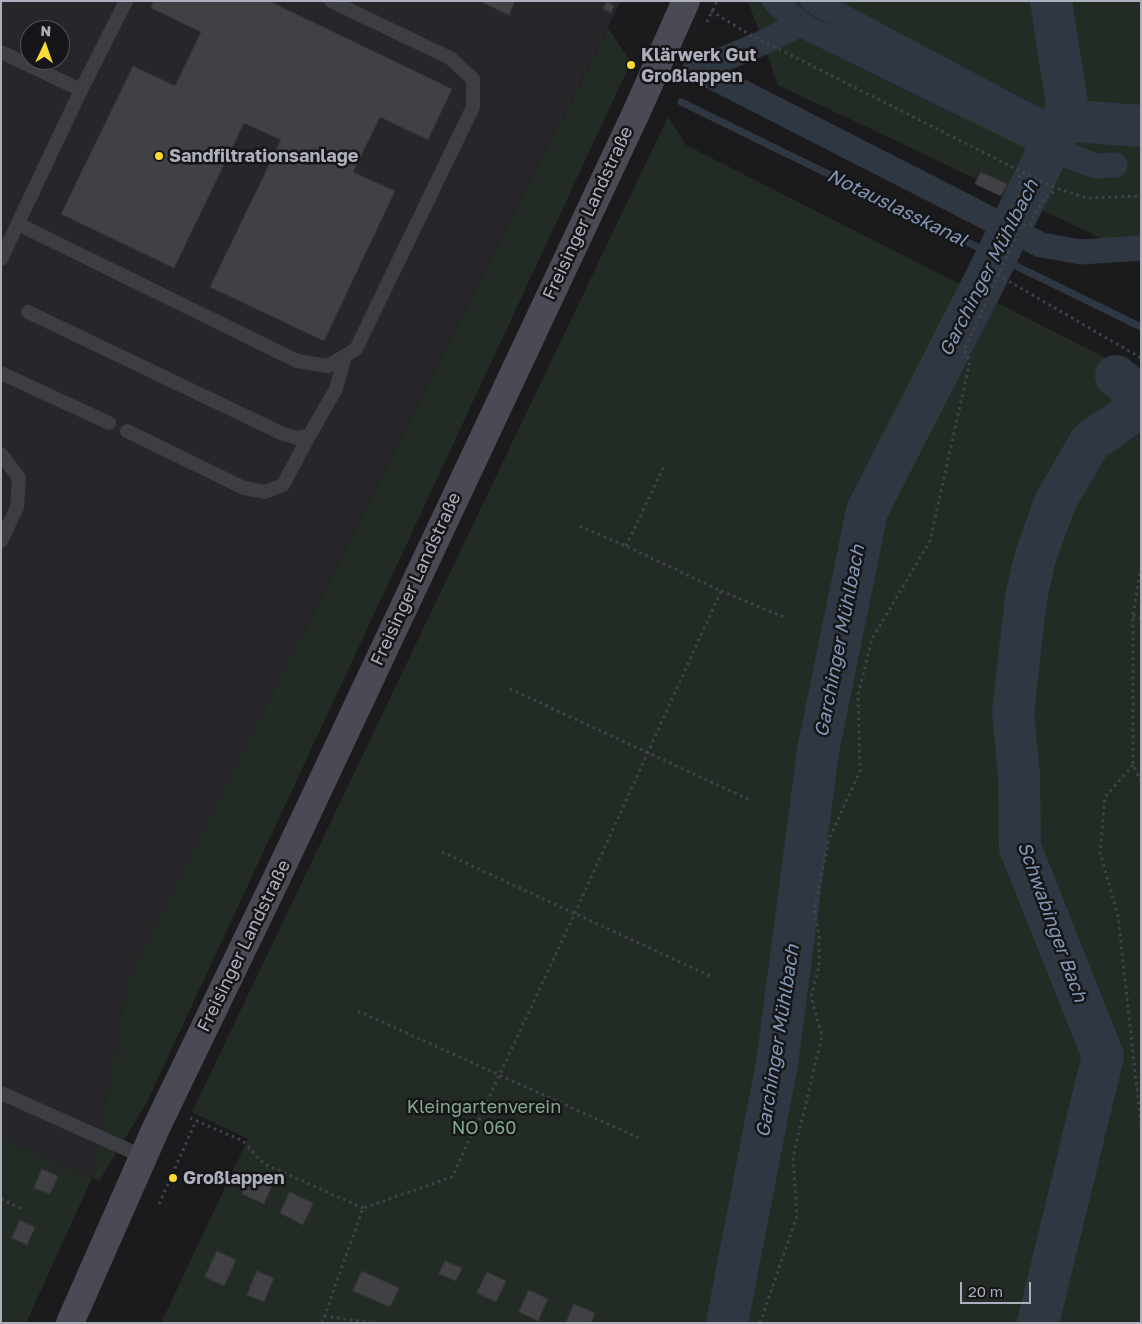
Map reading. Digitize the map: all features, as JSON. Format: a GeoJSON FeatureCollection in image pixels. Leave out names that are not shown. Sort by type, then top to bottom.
{"type":"FeatureCollection","features":[{"type":"Feature","properties":{"kind":"main road","name":"Freisinger Landstraße"},"geometry":{"type":"LineString","coordinates":[[70,1323],[144,1157],[272,888],[686,1]]}},
{"type":"Feature","properties":{"kind":"lane"},"geometry":{"type":"LineString","coordinates":[[1,259],[81,90],[126,1]]}},
{"type":"Feature","properties":{"kind":"lane"},"geometry":{"type":"LineString","coordinates":[[18,224],[296,360],[328,366],[345,356],[356,348],[473,107],[473,79],[450,58],[331,1]]}},
{"type":"Feature","properties":{"kind":"lane"},"geometry":{"type":"LineString","coordinates":[[1,52],[81,90]]}},
{"type":"Feature","properties":{"kind":"lane"},"geometry":{"type":"LineString","coordinates":[[28,312],[280,433],[297,438],[309,436]]}},
{"type":"Feature","properties":{"kind":"lane"},"geometry":{"type":"LineString","coordinates":[[127,431],[244,488],[265,492],[283,484],[336,389],[345,356]]}},
{"type":"Feature","properties":{"kind":"lane"},"geometry":{"type":"LineString","coordinates":[[1,373],[109,423]]}},
{"type":"Feature","properties":{"kind":"lane"},"geometry":{"type":"LineString","coordinates":[[1,454],[19,478],[17,507],[1,541]]}},
{"type":"Feature","properties":{"kind":"lane"},"geometry":{"type":"LineString","coordinates":[[1,1093],[144,1157]]}},
{"type":"Feature","properties":{"kind":"path"},"geometry":{"type":"LineString","coordinates":[[717,1],[712,12],[749,34],[1019,172],[1057,189],[1086,198],[1141,196]]}},
{"type":"Feature","properties":{"kind":"path"},"geometry":{"type":"LineString","coordinates":[[984,267],[1021,192],[1019,172]]}},
{"type":"Feature","properties":{"kind":"path"},"geometry":{"type":"LineString","coordinates":[[760,1323],[797,1216],[793,1156],[822,1036],[811,997],[819,966],[819,935],[814,909],[830,839],[860,771],[858,696],[872,639],[930,541],[970,361],[964,350],[1021,225],[1030,224],[1042,200],[1057,189]]}},
{"type":"Feature","properties":{"kind":"path"},"geometry":{"type":"LineString","coordinates":[[998,274],[1141,358]]}},
{"type":"Feature","properties":{"kind":"path"},"geometry":{"type":"LineString","coordinates":[[626,546],[664,466]]}},
{"type":"Feature","properties":{"kind":"path"},"geometry":{"type":"LineString","coordinates":[[579,526],[721,591],[786,618]]}},
{"type":"Feature","properties":{"kind":"path"},"geometry":{"type":"LineString","coordinates":[[1141,567],[1133,615],[1133,765],[1141,781]]}},
{"type":"Feature","properties":{"kind":"path"},"geometry":{"type":"LineString","coordinates":[[186,1117],[243,1141],[264,1164],[363,1208],[452,1177],[575,914],[721,591]]}},
{"type":"Feature","properties":{"kind":"path"},"geometry":{"type":"LineString","coordinates":[[1133,615],[1141,619]]}},
{"type":"Feature","properties":{"kind":"path"},"geometry":{"type":"LineString","coordinates":[[510,689],[748,799]]}},
{"type":"Feature","properties":{"kind":"path"},"geometry":{"type":"LineString","coordinates":[[1133,765],[1106,797],[1100,852],[1118,916],[1141,1126]]}},
{"type":"Feature","properties":{"kind":"path"},"geometry":{"type":"LineString","coordinates":[[442,852],[712,978]]}},
{"type":"Feature","properties":{"kind":"path"},"geometry":{"type":"LineString","coordinates":[[358,1011],[640,1139]]}},
{"type":"Feature","properties":{"kind":"path"},"geometry":{"type":"LineString","coordinates":[[158,1204],[196,1121]]}},
{"type":"Feature","properties":{"kind":"path"},"geometry":{"type":"LineString","coordinates":[[1,1200],[22,1209]]}},
{"type":"Feature","properties":{"kind":"path"},"geometry":{"type":"LineString","coordinates":[[322,1323],[363,1208]]}},
{"type":"Feature","properties":{"kind":"path"},"geometry":{"type":"LineString","coordinates":[[324,1316],[373,1323]]}},
{"type":"Feature","properties":{"kind":"shaded area"},"geometry":{"type":"Polygon","coordinates":[[[1,1],[621,1],[128,980],[92,1178],[1,1138],[1,1]]]}},
{"type":"Feature","properties":{"kind":"green space"},"geometry":{"type":"Polygon","coordinates":[[[748,1],[1141,1],[1141,257],[778,85],[748,1]]]}},
{"type":"Feature","properties":{"kind":"green space"},"geometry":{"type":"Polygon","coordinates":[[[608,28],[631,62],[146,1104],[99,1181],[92,1178],[128,980],[608,28]]]}},
{"type":"Feature","properties":{"kind":"green space","name":"Kleingartenverein NO 060"},"geometry":{"type":"Polygon","coordinates":[[[668,117],[686,145],[1141,376],[1141,1323],[161,1323],[248,1139],[192,1112],[668,117]]]}},
{"type":"Feature","properties":{"kind":"green space"},"geometry":{"type":"Polygon","coordinates":[[[1,1138],[92,1178],[26,1323],[1,1323],[1,1138]]]}},
{"type":"Feature","properties":{"kind":"building","name":"Sandfiltrationsanlage"},"geometry":{"type":"Polygon","coordinates":[[[154,1],[269,1],[452,89],[428,140],[380,117],[353,172],[395,191],[324,341],[210,287],[281,140],[244,123],[174,268],[61,214],[133,66],[175,86],[201,32],[151,8],[154,1]]]}},
{"type":"Feature","properties":{"kind":"building"},"geometry":{"type":"Polygon","coordinates":[[[480,1],[515,1],[509,15],[480,1]]]}},
{"type":"Feature","properties":{"kind":"building"},"geometry":{"type":"Polygon","coordinates":[[[607,2],[614,6],[611,13],[603,9],[607,2]]]}},
{"type":"Feature","properties":{"kind":"building"},"geometry":{"type":"Polygon","coordinates":[[[981,172],[1007,184],[1001,196],[975,184],[981,172]]]}},
{"type":"Feature","properties":{"kind":"building"},"geometry":{"type":"Polygon","coordinates":[[[42,1169],[58,1176],[50,1194],[34,1188],[42,1169]]]}},
{"type":"Feature","properties":{"kind":"building"},"geometry":{"type":"Polygon","coordinates":[[[251,1173],[273,1183],[264,1204],[242,1194],[251,1173]]]}},
{"type":"Feature","properties":{"kind":"building"},"geometry":{"type":"Polygon","coordinates":[[[290,1192],[313,1203],[303,1225],[280,1213],[290,1192]]]}},
{"type":"Feature","properties":{"kind":"building"},"geometry":{"type":"Polygon","coordinates":[[[20,1220],[35,1227],[27,1245],[12,1238],[20,1220]]]}},
{"type":"Feature","properties":{"kind":"building"},"geometry":{"type":"Polygon","coordinates":[[[217,1251],[236,1260],[224,1286],[205,1277],[217,1251]]]}},
{"type":"Feature","properties":{"kind":"building"},"geometry":{"type":"Polygon","coordinates":[[[445,1261],[462,1268],[456,1281],[439,1274],[445,1261]]]}},
{"type":"Feature","properties":{"kind":"building"},"geometry":{"type":"Polygon","coordinates":[[[257,1271],[274,1278],[264,1302],[247,1295],[257,1271]]]}},
{"type":"Feature","properties":{"kind":"building"},"geometry":{"type":"Polygon","coordinates":[[[362,1271],[399,1288],[390,1307],[353,1291],[362,1271]]]}},
{"type":"Feature","properties":{"kind":"building"},"geometry":{"type":"Polygon","coordinates":[[[487,1272],[506,1281],[496,1302],[477,1293],[487,1272]]]}},
{"type":"Feature","properties":{"kind":"building"},"geometry":{"type":"Polygon","coordinates":[[[529,1290],[548,1299],[538,1321],[519,1312],[529,1290]]]}},
{"type":"Feature","properties":{"kind":"building"},"geometry":{"type":"Polygon","coordinates":[[[574,1304],[595,1313],[591,1323],[566,1323],[574,1304]]]}},
{"type":"Feature","properties":{"kind":"waterway"},"geometry":{"type":"LineString","coordinates":[[775,1],[800,24],[1072,157],[1095,166],[1115,165]]}},
{"type":"Feature","properties":{"kind":"waterway"},"geometry":{"type":"LineString","coordinates":[[813,1],[1040,122],[1058,129]]}},
{"type":"Feature","properties":{"kind":"waterway","name":"Garchinger Mühlbach"},"geometry":{"type":"LineString","coordinates":[[727,1323],[777,1064],[818,751],[867,511],[985,280],[1063,120],[1067,104],[1051,1]]}},
{"type":"Feature","properties":{"kind":"waterway"},"geometry":{"type":"LineString","coordinates":[[698,70],[764,42],[800,24]]}},
{"type":"Feature","properties":{"kind":"waterway"},"geometry":{"type":"LineString","coordinates":[[695,68],[1041,245],[1081,252],[1141,248]]}},
{"type":"Feature","properties":{"kind":"waterway","name":"Notauslasskanal"},"geometry":{"type":"LineString","coordinates":[[681,102],[1141,327]]}},
{"type":"Feature","properties":{"kind":"waterway"},"geometry":{"type":"LineString","coordinates":[[1063,120],[1141,126]]}},
{"type":"Feature","properties":{"kind":"waterway"},"geometry":{"type":"LineString","coordinates":[[1043,163],[1058,164],[1072,157]]}},
{"type":"Feature","properties":{"kind":"waterway"},"geometry":{"type":"LineString","coordinates":[[1019,212],[1025,222],[1024,237]]}},
{"type":"Feature","properties":{"kind":"waterway","name":"Schwabinger Bach"},"geometry":{"type":"LineString","coordinates":[[1038,1323],[1103,1056],[1020,847],[1019,775],[1013,712],[1026,598],[1035,558],[1055,502],[1090,442],[1131,413],[1134,391],[1116,376]]}},
{"type":"Feature","properties":{"kind":"place","name":"Klärwerk Gut Großlappen"},"geometry":{"type":"Point","coordinates":[631,65]}},
{"type":"Feature","properties":{"kind":"place","name":"Sandfiltrationsanlage"},"geometry":{"type":"Point","coordinates":[159,156]}},
{"type":"Feature","properties":{"kind":"place","name":"Großlappen"},"geometry":{"type":"Point","coordinates":[173,1178]}}]}
